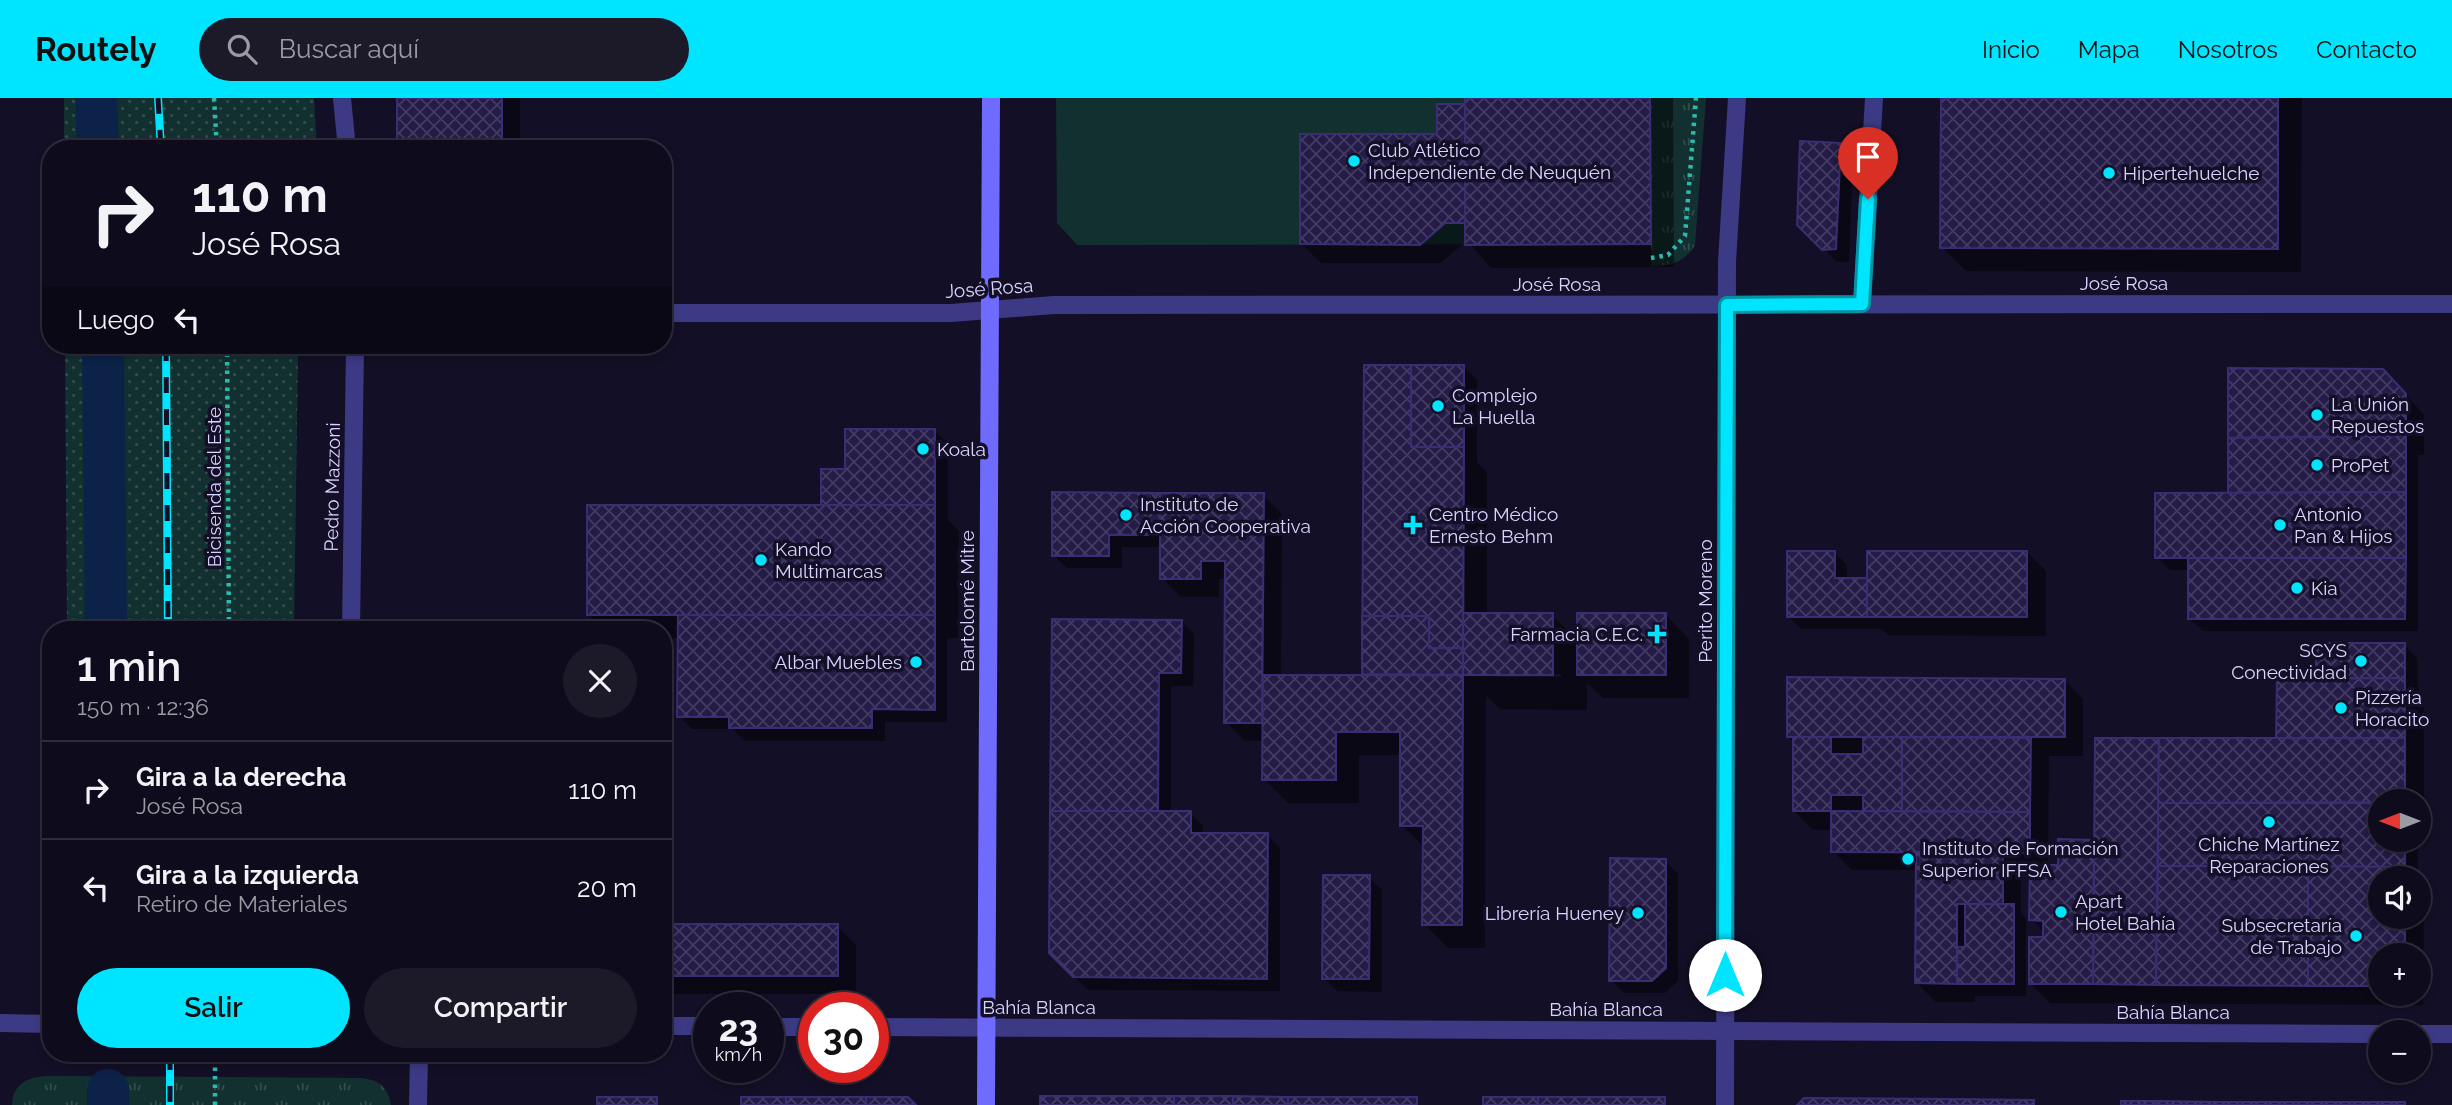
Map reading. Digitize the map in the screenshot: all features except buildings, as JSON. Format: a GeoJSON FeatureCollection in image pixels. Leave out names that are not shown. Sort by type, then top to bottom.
{"type":"FeatureCollection","features":[{"type":"Feature","properties":{"kind":"main road","name":"Bartolomé Mitre"},"geometry":{"type":"LineString","coordinates":[[986,1105],[991,98]]}},
{"type":"Feature","properties":{"kind":"street"},"geometry":{"type":"LineString","coordinates":[[342,98],[346,140]]}},
{"type":"Feature","properties":{"kind":"street","name":"Perito Moreno"},"geometry":{"type":"LineString","coordinates":[[1724,1105],[1727,230],[1737,98]]}},
{"type":"Feature","properties":{"kind":"street"},"geometry":{"type":"LineString","coordinates":[[1862,304],[1874,98]]}},
{"type":"Feature","properties":{"kind":"street","name":"José Rosa"},"geometry":{"type":"LineString","coordinates":[[672,313],[951,313],[1054,305],[2452,304]]}},
{"type":"Feature","properties":{"kind":"street","name":"Pedro Mazzoni"},"geometry":{"type":"LineString","coordinates":[[351,621],[355,354]]}},
{"type":"Feature","properties":{"kind":"street"},"geometry":{"type":"LineString","coordinates":[[0,1023],[42,1024]]}},
{"type":"Feature","properties":{"kind":"street"},"geometry":{"type":"LineString","coordinates":[[672,1026],[693,1026]]}},
{"type":"Feature","properties":{"kind":"street","name":"Bahía Blanca"},"geometry":{"type":"LineString","coordinates":[[889,1027],[2368,1034]]}},
{"type":"Feature","properties":{"kind":"street"},"geometry":{"type":"LineString","coordinates":[[2431,1034],[2452,1034]]}},
{"type":"Feature","properties":{"kind":"street"},"geometry":{"type":"LineString","coordinates":[[418,1105],[419,1062]]}},
{"type":"Feature","properties":{"kind":"path"},"geometry":{"type":"LineString","coordinates":[[214,98],[216,140]]}},
{"type":"Feature","properties":{"kind":"path"},"geometry":{"type":"LineString","coordinates":[[1651,258],[1668,255],[1685,236],[1696,98]]}},
{"type":"Feature","properties":{"kind":"path","name":"Bicisenda del Este"},"geometry":{"type":"LineString","coordinates":[[227,354],[229,621]]}},
{"type":"Feature","properties":{"kind":"path"},"geometry":{"type":"LineString","coordinates":[[215,1062],[215,1105]]}},
{"type":"Feature","properties":{"kind":"green space"},"geometry":{"type":"Polygon","coordinates":[[[64,98],[314,98],[316,140],[64,140],[64,98]]]}},
{"type":"Feature","properties":{"kind":"green space","name":"Club Atlético Independiente de Neuquén"},"geometry":{"type":"Polygon","coordinates":[[[1056,98],[1650,98],[1651,244],[1077,245],[1057,223],[1056,98]]]}},
{"type":"Feature","properties":{"kind":"green space"},"geometry":{"type":"Polygon","coordinates":[[[1650,98],[1706,98],[1695,245],[1681,260],[1658,266],[1651,266],[1650,98]]]}},
{"type":"Feature","properties":{"kind":"green space"},"geometry":{"type":"Polygon","coordinates":[[[65,354],[298,354],[294,621],[67,621],[65,354]]]}},
{"type":"Feature","properties":{"kind":"green space"},"geometry":{"type":"Polygon","coordinates":[[[48,1076],[361,1078],[382,1086],[388,1093],[391,1105],[12,1105],[19,1086],[28,1080],[48,1076]]]}},
{"type":"Feature","properties":{"kind":"waterway"},"geometry":{"type":"LineString","coordinates":[[96,98],[98,140]]}},
{"type":"Feature","properties":{"kind":"waterway"},"geometry":{"type":"LineString","coordinates":[[103,354],[106,621]]}},
{"type":"Feature","properties":{"kind":"waterway"},"geometry":{"type":"LineString","coordinates":[[108,1090],[108,1105]]}},
{"type":"Feature","properties":{"kind":"railway"},"geometry":{"type":"LineString","coordinates":[[158,98],[160,140]]}},
{"type":"Feature","properties":{"kind":"railway"},"geometry":{"type":"LineString","coordinates":[[166,354],[168,621]]}},
{"type":"Feature","properties":{"kind":"railway"},"geometry":{"type":"LineString","coordinates":[[170,1062],[170,1105]]}},
{"type":"Feature","properties":{"kind":"place","name":"Club Atlético Independiente de Neuquén"},"geometry":{"type":"Point","coordinates":[1354,161]}},
{"type":"Feature","properties":{"kind":"place","name":"Hipertehuelche"},"geometry":{"type":"Point","coordinates":[2109,173]}},
{"type":"Feature","properties":{"kind":"place","name":"Complejo La Huella"},"geometry":{"type":"Point","coordinates":[1438,406]}},
{"type":"Feature","properties":{"kind":"place","name":"La Unión Repuestos"},"geometry":{"type":"Point","coordinates":[2317,415]}},
{"type":"Feature","properties":{"kind":"place","name":"Koala"},"geometry":{"type":"Point","coordinates":[923,449]}},
{"type":"Feature","properties":{"kind":"place","name":"ProPet"},"geometry":{"type":"Point","coordinates":[2317,465]}},
{"type":"Feature","properties":{"kind":"place","name":"Instituto de Acción Cooperativa"},"geometry":{"type":"Point","coordinates":[1126,515]}},
{"type":"Feature","properties":{"kind":"place","name":"Centro Médico Ernesto Behm"},"geometry":{"type":"Point","coordinates":[1413,525]}},
{"type":"Feature","properties":{"kind":"place","name":"Antonio Pan & Hijos"},"geometry":{"type":"Point","coordinates":[2280,525]}},
{"type":"Feature","properties":{"kind":"place","name":"Kando Multimarcas"},"geometry":{"type":"Point","coordinates":[761,560]}},
{"type":"Feature","properties":{"kind":"place","name":"Kia"},"geometry":{"type":"Point","coordinates":[2297,588]}},
{"type":"Feature","properties":{"kind":"place","name":"Farmacia C.E.C."},"geometry":{"type":"Point","coordinates":[1657,634]}},
{"type":"Feature","properties":{"kind":"place","name":"SCYS Conectividad"},"geometry":{"type":"Point","coordinates":[2361,661]}},
{"type":"Feature","properties":{"kind":"place","name":"Albar Muebles"},"geometry":{"type":"Point","coordinates":[916,662]}},
{"type":"Feature","properties":{"kind":"place","name":"Pizzería Horacito"},"geometry":{"type":"Point","coordinates":[2341,708]}},
{"type":"Feature","properties":{"kind":"place","name":"Chiche Martínez Reparaciones"},"geometry":{"type":"Point","coordinates":[2269,822]}},
{"type":"Feature","properties":{"kind":"place","name":"Instituto de Formación Superior IFFSA"},"geometry":{"type":"Point","coordinates":[1908,859]}},
{"type":"Feature","properties":{"kind":"place","name":"Apart Hotel Bahía"},"geometry":{"type":"Point","coordinates":[2061,912]}},
{"type":"Feature","properties":{"kind":"place","name":"Librería Hueney"},"geometry":{"type":"Point","coordinates":[1638,913]}},
{"type":"Feature","properties":{"kind":"place","name":"Subsecretaría de Trabajo"},"geometry":{"type":"Point","coordinates":[2356,936]}},
{"type":"Feature","properties":{"kind":"route"},"geometry":{"type":"LineString","coordinates":[[1725,975],[1727,305],[1862,304],[1868,199]]}}]}
